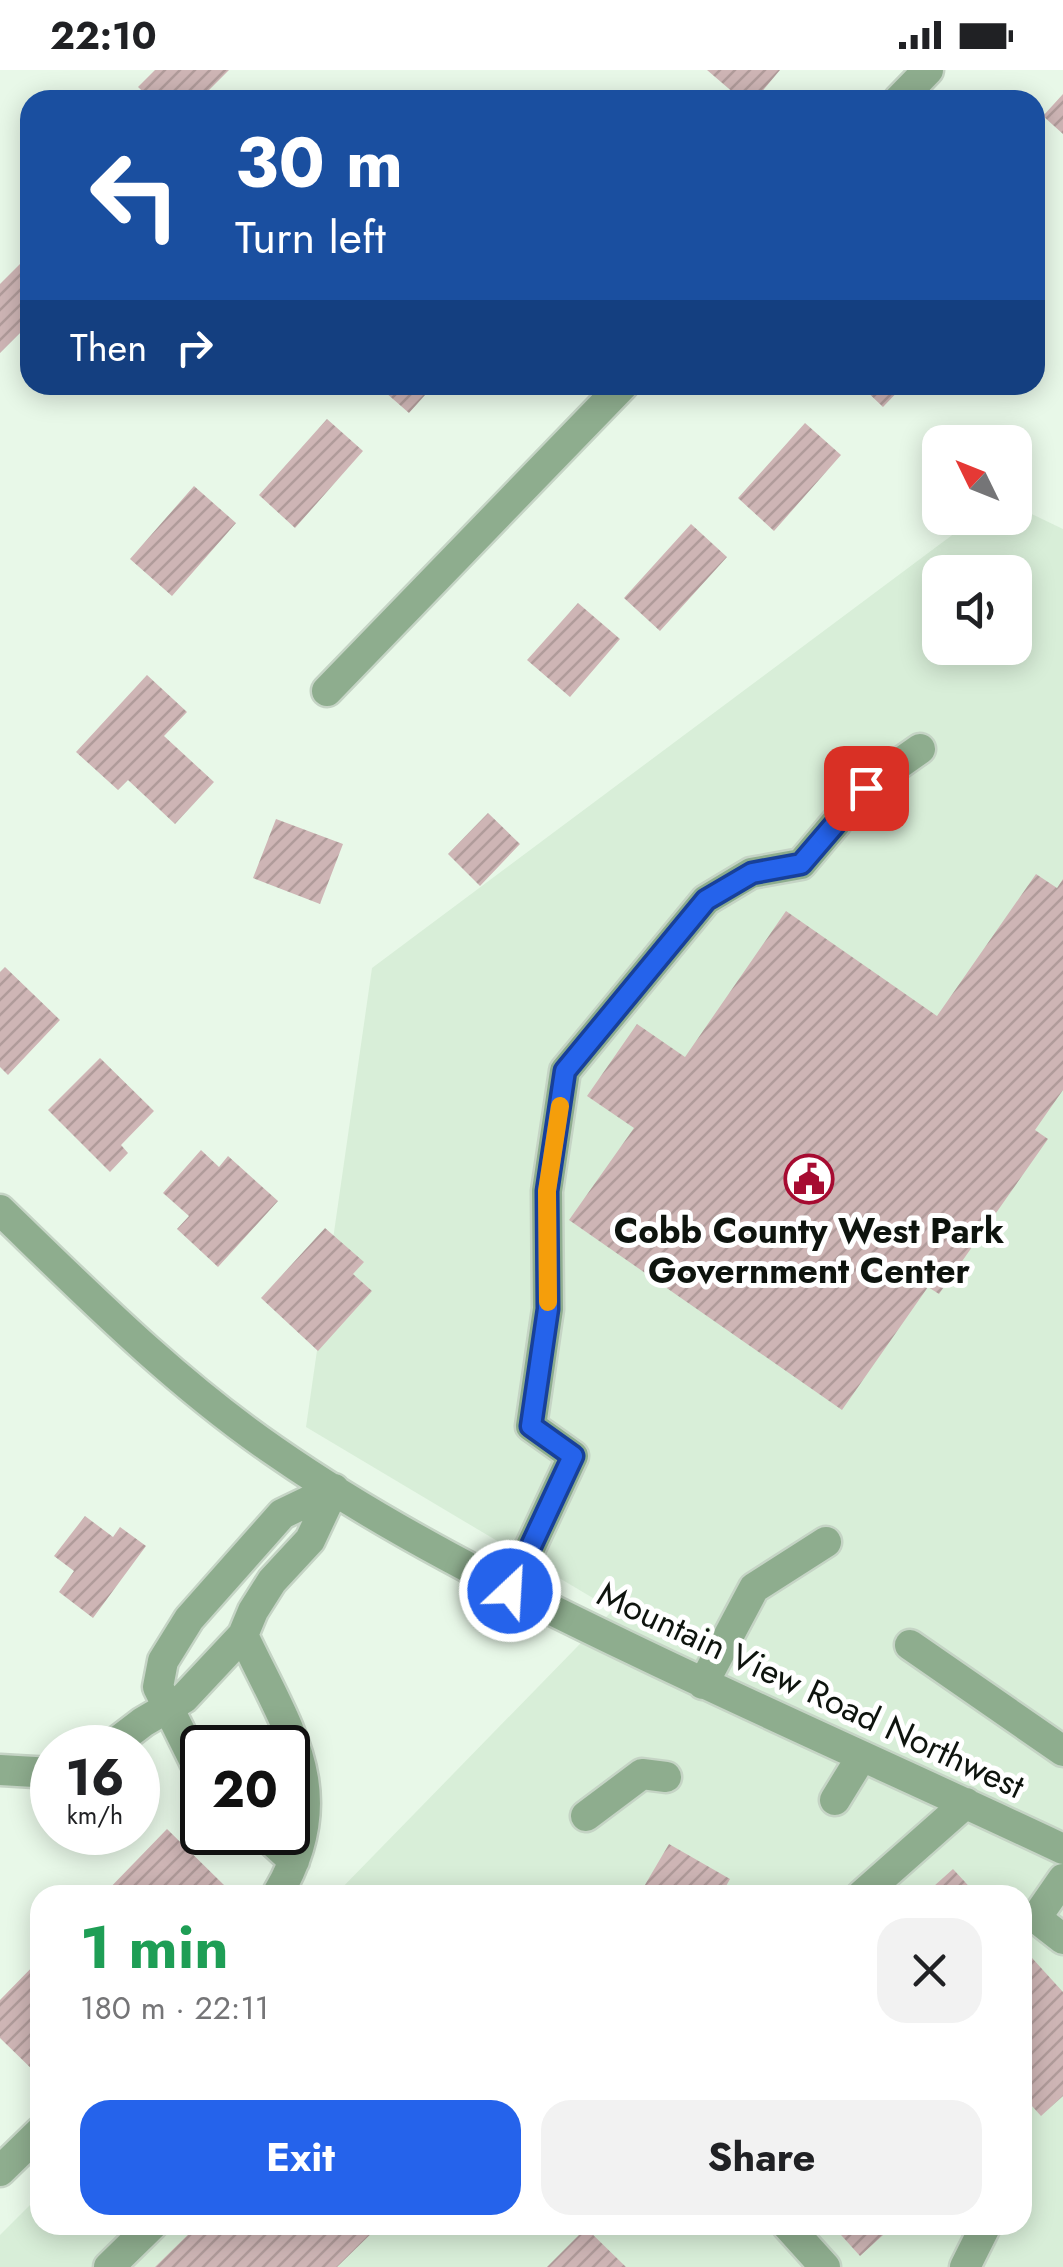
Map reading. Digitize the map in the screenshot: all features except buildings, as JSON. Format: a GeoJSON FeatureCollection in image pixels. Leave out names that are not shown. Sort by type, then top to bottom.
{"type":"FeatureCollection","features":[{"type":"Feature","properties":{"kind":"street"},"geometry":{"type":"LineString","coordinates":[[909,90],[928,70]]}},
{"type":"Feature","properties":{"kind":"street"},"geometry":{"type":"LineString","coordinates":[[327,691],[613,395]]}},
{"type":"Feature","properties":{"kind":"street"},"geometry":{"type":"LineString","coordinates":[[510,1591],[573,1456],[531,1426],[548,1309],[547,1191],[565,1071],[706,900],[752,873],[801,864],[866,788],[920,749]]}},
{"type":"Feature","properties":{"kind":"street","name":"Mountain View Road Northwest"},"geometry":{"type":"LineString","coordinates":[[2,1216],[188,1384],[275,1452],[411,1538],[510,1591],[704,1684],[1063,1849]]}},
{"type":"Feature","properties":{"kind":"street"},"geometry":{"type":"LineString","coordinates":[[141,1725],[184,1698],[243,1635],[272,1581],[310,1540],[334,1489]]}},
{"type":"Feature","properties":{"kind":"street"},"geometry":{"type":"LineString","coordinates":[[180,1734],[158,1687],[158,1675],[189,1620],[282,1514],[334,1489]]}},
{"type":"Feature","properties":{"kind":"street"},"geometry":{"type":"LineString","coordinates":[[704,1684],[754,1588],[826,1542]]}},
{"type":"Feature","properties":{"kind":"street"},"geometry":{"type":"LineString","coordinates":[[243,1635],[304,1768],[305,1820],[294,1861],[281,1885]]}},
{"type":"Feature","properties":{"kind":"street"},"geometry":{"type":"LineString","coordinates":[[910,1645],[1063,1751]]}},
{"type":"Feature","properties":{"kind":"street"},"geometry":{"type":"LineString","coordinates":[[834,1800],[862,1756]]}},
{"type":"Feature","properties":{"kind":"street"},"geometry":{"type":"LineString","coordinates":[[0,1770],[30,1771]]}},
{"type":"Feature","properties":{"kind":"street"},"geometry":{"type":"LineString","coordinates":[[586,1816],[642,1774],[666,1777]]}},
{"type":"Feature","properties":{"kind":"street"},"geometry":{"type":"LineString","coordinates":[[873,1885],[966,1804]]}},
{"type":"Feature","properties":{"kind":"street"},"geometry":{"type":"LineString","coordinates":[[287,1855],[294,1861]]}},
{"type":"Feature","properties":{"kind":"street"},"geometry":{"type":"LineString","coordinates":[[1063,1879],[1036,1918],[1063,1939]]}},
{"type":"Feature","properties":{"kind":"street"},"geometry":{"type":"LineString","coordinates":[[0,2171],[30,2142]]}},
{"type":"Feature","properties":{"kind":"street"},"geometry":{"type":"LineString","coordinates":[[109,2267],[142,2235]]}},
{"type":"Feature","properties":{"kind":"street"},"geometry":{"type":"LineString","coordinates":[[796,2235],[825,2267]]}},
{"type":"Feature","properties":{"kind":"street"},"geometry":{"type":"LineString","coordinates":[[965,2267],[981,2235]]}},
{"type":"Feature","properties":{"kind":"shaded area"},"geometry":{"type":"Polygon","coordinates":[[[1032,514],[1063,529],[1063,2267],[0,2267],[0,2235],[30,2205],[30,2235],[1032,2235],[1032,1885],[345,1885],[613,1610],[306,1427],[372,968],[922,558],[922,665],[1032,665],[1032,555],[925,555],[952,535],[1032,535],[1032,514]]]}},
{"type":"Feature","properties":{"kind":"slow traffic"},"geometry":{"type":"LineString","coordinates":[[548,1302],[547,1191],[560,1106]]}},
{"type":"Feature","properties":{"kind":"place","name":"Cobb County West Park Government Center"},"geometry":{"type":"Point","coordinates":[809,1179]}},
{"type":"Feature","properties":{"kind":"route"},"geometry":{"type":"LineString","coordinates":[[510,1591],[573,1456],[531,1426],[548,1309],[547,1191],[565,1071],[706,900],[752,873],[801,864],[866,788]]}}]}
